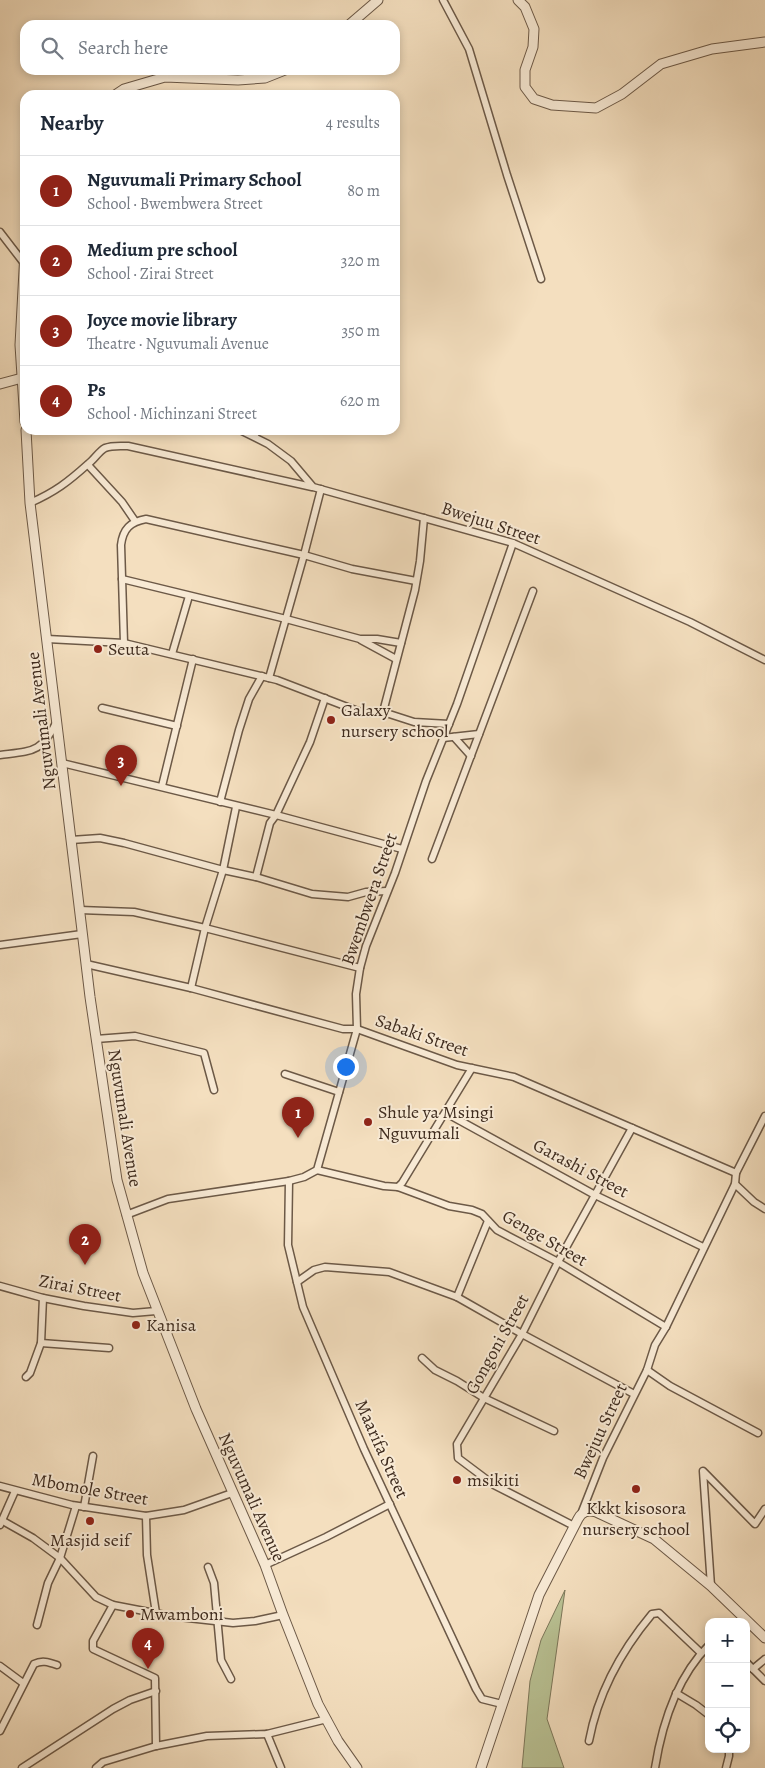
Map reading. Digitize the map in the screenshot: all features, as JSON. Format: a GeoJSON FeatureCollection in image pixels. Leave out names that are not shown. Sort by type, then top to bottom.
{"type":"FeatureCollection","features":[{"type":"Feature","properties":{"kind":"street"},"geometry":{"type":"LineString","coordinates":[[355,20],[378,0]]}},
{"type":"Feature","properties":{"kind":"street"},"geometry":{"type":"LineString","coordinates":[[443,0],[469,49],[541,279]]}},
{"type":"Feature","properties":{"kind":"street"},"geometry":{"type":"LineString","coordinates":[[518,0],[525,7],[534,29],[533,47],[525,70],[525,87],[534,99],[552,105],[596,108],[622,94],[661,64],[712,49],[765,42]]}},
{"type":"Feature","properties":{"kind":"street"},"geometry":{"type":"LineString","coordinates":[[122,90],[166,77],[238,80],[265,78],[272,75]]}},
{"type":"Feature","properties":{"kind":"street"},"geometry":{"type":"LineString","coordinates":[[0,232],[20,258]]}},
{"type":"Feature","properties":{"kind":"street"},"geometry":{"type":"LineString","coordinates":[[0,384],[20,381]]}},
{"type":"Feature","properties":{"kind":"street","name":"Nguvumali Avenue"},"geometry":{"type":"LineString","coordinates":[[26,435],[30,503],[82,934],[117,1180],[143,1273],[156,1311],[232,1493],[265,1564],[318,1704],[338,1741],[357,1768]]}},
{"type":"Feature","properties":{"kind":"street"},"geometry":{"type":"LineString","coordinates":[[254,436],[291,461],[314,487]]}},
{"type":"Feature","properties":{"kind":"street","name":"Bwejuu Street"},"geometry":{"type":"LineString","coordinates":[[30,503],[51,494],[61,487],[88,465],[104,448],[128,446],[314,487],[513,543],[690,622],[765,660]]}},
{"type":"Feature","properties":{"kind":"street"},"geometry":{"type":"LineString","coordinates":[[88,465],[122,502],[135,521]]}},
{"type":"Feature","properties":{"kind":"street"},"geometry":{"type":"LineString","coordinates":[[220,802],[249,699],[265,677],[286,619],[321,489]]}},
{"type":"Feature","properties":{"kind":"street"},"geometry":{"type":"LineString","coordinates":[[383,712],[415,590],[424,518]]}},
{"type":"Feature","properties":{"kind":"street"},"geometry":{"type":"LineString","coordinates":[[124,644],[121,545],[122,534],[135,521],[146,519],[304,555],[352,569],[416,581]]}},
{"type":"Feature","properties":{"kind":"street","name":"Bwembwera Street"},"geometry":{"type":"LineString","coordinates":[[317,1170],[357,1029],[356,994],[366,946],[476,652],[513,543]]}},
{"type":"Feature","properties":{"kind":"street"},"geometry":{"type":"LineString","coordinates":[[122,579],[286,619],[360,640],[396,659]]}},
{"type":"Feature","properties":{"kind":"street"},"geometry":{"type":"LineString","coordinates":[[432,859],[533,591]]}},
{"type":"Feature","properties":{"kind":"street"},"geometry":{"type":"LineString","coordinates":[[172,654],[189,596]]}},
{"type":"Feature","properties":{"kind":"street"},"geometry":{"type":"LineString","coordinates":[[47,639],[124,644],[172,654],[265,677],[325,698],[363,714],[383,712],[414,722],[449,724]]}},
{"type":"Feature","properties":{"kind":"street"},"geometry":{"type":"LineString","coordinates":[[360,640],[377,639],[401,643]]}},
{"type":"Feature","properties":{"kind":"street"},"geometry":{"type":"LineString","coordinates":[[162,786],[193,659]]}},
{"type":"Feature","properties":{"kind":"street"},"geometry":{"type":"LineString","coordinates":[[256,877],[270,823],[276,815],[310,742],[325,698]]}},
{"type":"Feature","properties":{"kind":"street"},"geometry":{"type":"LineString","coordinates":[[102,708],[176,726]]}},
{"type":"Feature","properties":{"kind":"street"},"geometry":{"type":"LineString","coordinates":[[0,755],[30,751],[40,747],[50,735],[57,720]]}},
{"type":"Feature","properties":{"kind":"street"},"geometry":{"type":"LineString","coordinates":[[443,738],[479,734]]}},
{"type":"Feature","properties":{"kind":"street"},"geometry":{"type":"LineString","coordinates":[[454,737],[471,756]]}},
{"type":"Feature","properties":{"kind":"street"},"geometry":{"type":"LineString","coordinates":[[62,763],[162,786],[402,849]]}},
{"type":"Feature","properties":{"kind":"street"},"geometry":{"type":"LineString","coordinates":[[191,988],[205,928],[223,870],[236,806]]}},
{"type":"Feature","properties":{"kind":"street"},"geometry":{"type":"LineString","coordinates":[[71,840],[100,838],[124,842],[312,894],[348,897],[366,892],[388,891]]}},
{"type":"Feature","properties":{"kind":"street"},"geometry":{"type":"LineString","coordinates":[[80,910],[134,912],[205,928],[360,968]]}},
{"type":"Feature","properties":{"kind":"street"},"geometry":{"type":"LineString","coordinates":[[0,945],[82,934]]}},
{"type":"Feature","properties":{"kind":"street","name":"Sabaki Street"},"geometry":{"type":"LineString","coordinates":[[86,964],[191,988],[343,1029],[357,1029],[457,1065],[514,1077],[736,1173]]}},
{"type":"Feature","properties":{"kind":"street"},"geometry":{"type":"LineString","coordinates":[[96,1039],[135,1036],[204,1053],[214,1090]]}},
{"type":"Feature","properties":{"kind":"street"},"geometry":{"type":"LineString","coordinates":[[398,1187],[402,1184],[472,1068]]}},
{"type":"Feature","properties":{"kind":"street"},"geometry":{"type":"LineString","coordinates":[[285,1074],[339,1092]]}},
{"type":"Feature","properties":{"kind":"street","name":"Garashi Street"},"geometry":{"type":"LineString","coordinates":[[446,1112],[596,1194],[704,1247]]}},
{"type":"Feature","properties":{"kind":"street","name":"Bwejuu Street"},"geometry":{"type":"LineString","coordinates":[[481,1768],[539,1595],[581,1514],[603,1458],[647,1370],[655,1345],[666,1327],[735,1184],[736,1173],[765,1116]]}},
{"type":"Feature","properties":{"kind":"street","name":"Gongoni Street"},"geometry":{"type":"LineString","coordinates":[[574,1526],[494,1485],[458,1458],[457,1444],[522,1334],[558,1262],[632,1128]]}},
{"type":"Feature","properties":{"kind":"street"},"geometry":{"type":"LineString","coordinates":[[126,1215],[168,1199],[289,1181],[304,1177],[317,1170]]}},
{"type":"Feature","properties":{"kind":"street","name":"Genge Street"},"geometry":{"type":"LineString","coordinates":[[317,1170],[384,1186],[398,1187],[449,1206],[472,1210],[482,1214],[497,1230],[558,1262],[666,1327]]}},
{"type":"Feature","properties":{"kind":"street","name":"Maarifa Street"},"geometry":{"type":"LineString","coordinates":[[289,1181],[288,1245],[303,1307],[390,1504],[482,1699],[502,1704]]}},
{"type":"Feature","properties":{"kind":"street"},"geometry":{"type":"LineString","coordinates":[[735,1184],[754,1202],[765,1209]]}},
{"type":"Feature","properties":{"kind":"street"},"geometry":{"type":"LineString","coordinates":[[457,1296],[488,1221]]}},
{"type":"Feature","properties":{"kind":"street"},"geometry":{"type":"LineString","coordinates":[[297,1282],[314,1270],[325,1267],[389,1272],[457,1296],[522,1334],[634,1394]]}},
{"type":"Feature","properties":{"kind":"street","name":"Zirai Street"},"geometry":{"type":"LineString","coordinates":[[0,1286],[43,1298],[134,1313],[156,1311]]}},
{"type":"Feature","properties":{"kind":"street"},"geometry":{"type":"LineString","coordinates":[[26,1377],[30,1374],[42,1343],[43,1298]]}},
{"type":"Feature","properties":{"kind":"street"},"geometry":{"type":"LineString","coordinates":[[42,1343],[109,1348]]}},
{"type":"Feature","properties":{"kind":"street"},"geometry":{"type":"LineString","coordinates":[[422,1358],[435,1370],[484,1398],[554,1431]]}},
{"type":"Feature","properties":{"kind":"street"},"geometry":{"type":"LineString","coordinates":[[647,1370],[670,1386],[758,1433]]}},
{"type":"Feature","properties":{"kind":"street"},"geometry":{"type":"LineString","coordinates":[[37,1625],[48,1583],[80,1506],[93,1456]]}},
{"type":"Feature","properties":{"kind":"street"},"geometry":{"type":"LineString","coordinates":[[711,1586],[704,1472],[755,1524],[765,1509]]}},
{"type":"Feature","properties":{"kind":"street","name":"Mbomole Street"},"geometry":{"type":"LineString","coordinates":[[0,1486],[80,1506],[146,1516],[184,1510],[232,1493]]}},
{"type":"Feature","properties":{"kind":"street"},"geometry":{"type":"LineString","coordinates":[[15,1491],[1,1523],[33,1538],[60,1558],[90,1592],[113,1605],[156,1613],[233,1622],[255,1622],[283,1615]]}},
{"type":"Feature","properties":{"kind":"street"},"geometry":{"type":"LineString","coordinates":[[265,1564],[326,1537],[390,1504]]}},
{"type":"Feature","properties":{"kind":"street"},"geometry":{"type":"LineString","coordinates":[[581,1514],[590,1510],[596,1512],[654,1539],[711,1586],[765,1638]]}},
{"type":"Feature","properties":{"kind":"street"},"geometry":{"type":"LineString","coordinates":[[146,1516],[147,1555],[156,1613]]}},
{"type":"Feature","properties":{"kind":"street"},"geometry":{"type":"LineString","coordinates":[[208,1568],[214,1583],[221,1660],[231,1679]]}},
{"type":"Feature","properties":{"kind":"street"},"geometry":{"type":"LineString","coordinates":[[113,1605],[93,1641],[93,1649],[156,1678],[156,1746]]}},
{"type":"Feature","properties":{"kind":"street"},"geometry":{"type":"LineString","coordinates":[[589,1741],[593,1720],[621,1655],[652,1614],[659,1613],[701,1653]]}},
{"type":"Feature","properties":{"kind":"street"},"geometry":{"type":"LineString","coordinates":[[655,1768],[659,1744],[676,1693],[705,1649]]}},
{"type":"Feature","properties":{"kind":"street"},"geometry":{"type":"LineString","coordinates":[[753,1669],[765,1659]]}},
{"type":"Feature","properties":{"kind":"street"},"geometry":{"type":"LineString","coordinates":[[0,1731],[34,1664],[46,1661],[57,1665]]}},
{"type":"Feature","properties":{"kind":"street"},"geometry":{"type":"LineString","coordinates":[[747,1663],[765,1681]]}},
{"type":"Feature","properties":{"kind":"street"},"geometry":{"type":"LineString","coordinates":[[0,1666],[23,1683]]}},
{"type":"Feature","properties":{"kind":"street"},"geometry":{"type":"LineString","coordinates":[[22,1768],[113,1709],[130,1700],[156,1692]]}},
{"type":"Feature","properties":{"kind":"street"},"geometry":{"type":"LineString","coordinates":[[676,1693],[705,1712]]}},
{"type":"Feature","properties":{"kind":"street"},"geometry":{"type":"LineString","coordinates":[[101,1767],[156,1746],[207,1736],[267,1734],[327,1719]]}},
{"type":"Feature","properties":{"kind":"street"},"geometry":{"type":"LineString","coordinates":[[267,1734],[281,1768]]}},
{"type":"Feature","properties":{"kind":"street"},"geometry":{"type":"LineString","coordinates":[[726,1768],[729,1753]]}},
{"type":"Feature","properties":{"kind":"green space"},"geometry":{"type":"Polygon","coordinates":[[[565,1590],[547,1719],[564,1768],[522,1768],[530,1681],[541,1640],[565,1590]]]}},
{"type":"Feature","properties":{"kind":"place","name":"Seuta"},"geometry":{"type":"Point","coordinates":[98,649]}},
{"type":"Feature","properties":{"kind":"place","name":"Galaxy nursery school"},"geometry":{"type":"Point","coordinates":[331,720]}},
{"type":"Feature","properties":{"kind":"place","name":"Joyce movie library"},"geometry":{"type":"Point","coordinates":[121,786]}},
{"type":"Feature","properties":{"kind":"place","name":"Shule ya Msingi Nguvumali"},"geometry":{"type":"Point","coordinates":[368,1122]}},
{"type":"Feature","properties":{"kind":"place","name":"Nguvumali Primary School"},"geometry":{"type":"Point","coordinates":[298,1138]}},
{"type":"Feature","properties":{"kind":"place","name":"Medium pre school"},"geometry":{"type":"Point","coordinates":[85,1265]}},
{"type":"Feature","properties":{"kind":"place","name":"Kanisa"},"geometry":{"type":"Point","coordinates":[136,1325]}},
{"type":"Feature","properties":{"kind":"place","name":"msikiti"},"geometry":{"type":"Point","coordinates":[457,1480]}},
{"type":"Feature","properties":{"kind":"place","name":"Kkkt kisosora nursery school"},"geometry":{"type":"Point","coordinates":[636,1489]}},
{"type":"Feature","properties":{"kind":"place","name":"Masjid seif"},"geometry":{"type":"Point","coordinates":[90,1521]}},
{"type":"Feature","properties":{"kind":"place","name":"Mwamboni"},"geometry":{"type":"Point","coordinates":[130,1614]}},
{"type":"Feature","properties":{"kind":"place","name":"Ps"},"geometry":{"type":"Point","coordinates":[148,1669]}}]}
